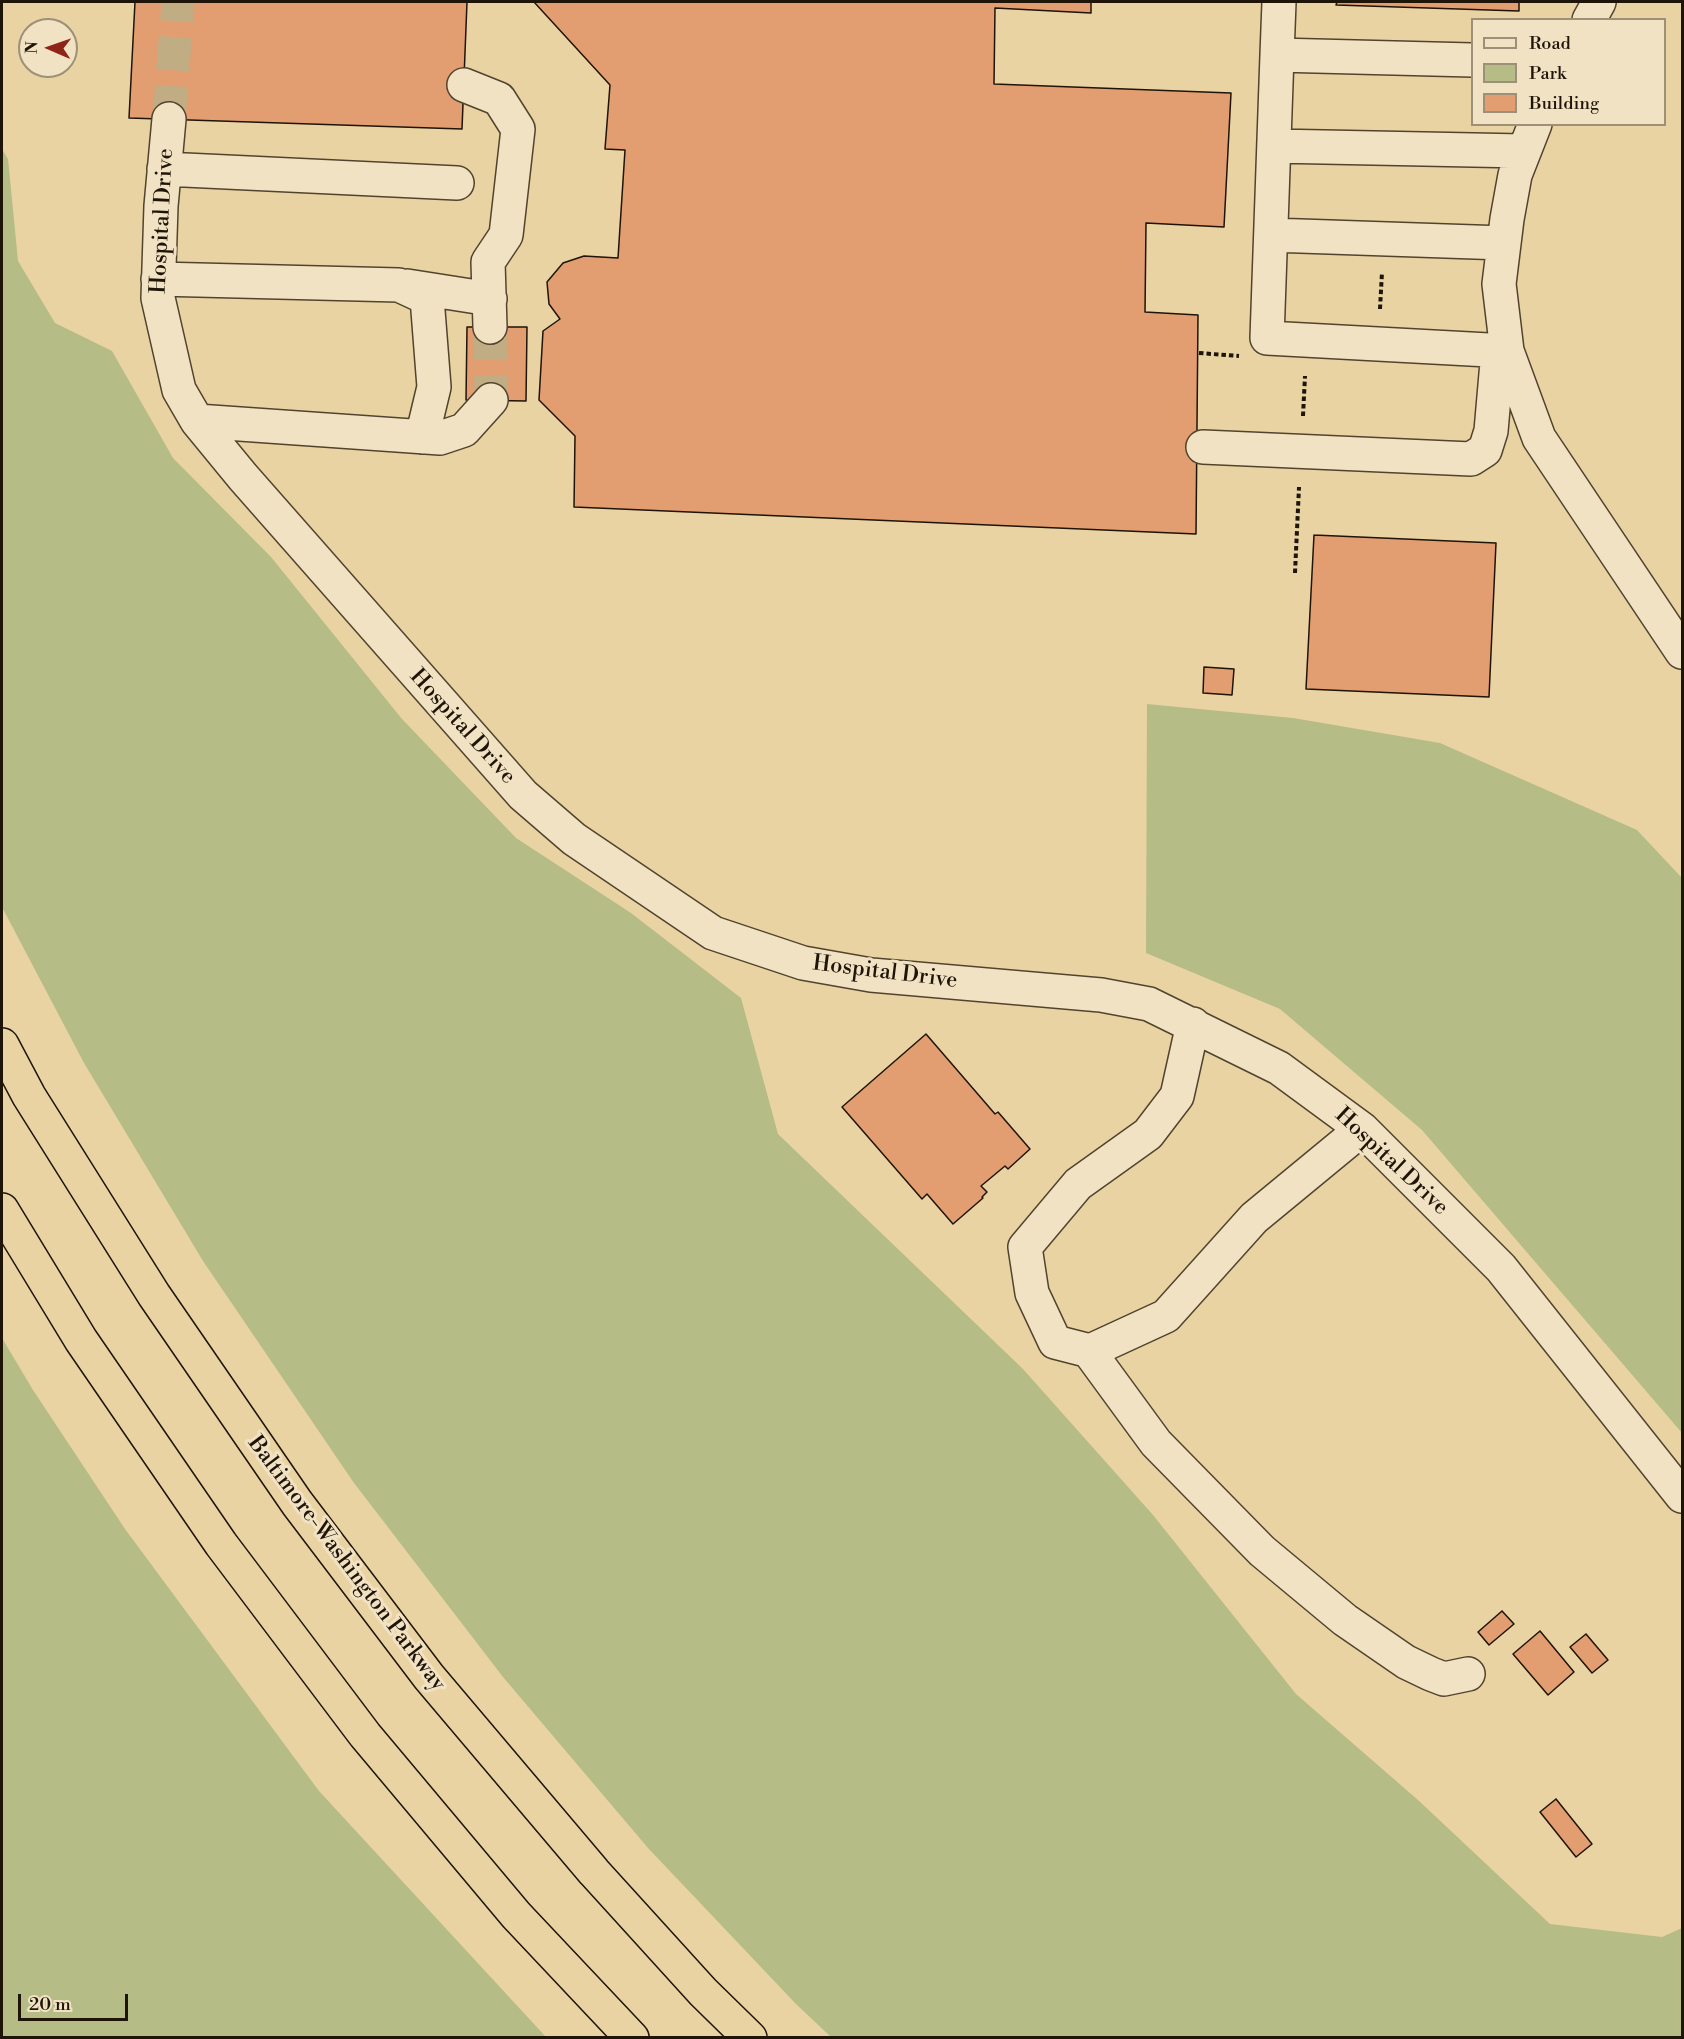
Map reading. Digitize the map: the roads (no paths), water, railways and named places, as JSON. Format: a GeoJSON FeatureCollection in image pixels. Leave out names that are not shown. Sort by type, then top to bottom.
{"type":"FeatureCollection","features":[{"type":"Feature","properties":{"kind":"highway","name":"Baltimore-Washington Parkway"},"geometry":{"type":"LineString","coordinates":[[2,1045],[29,1096],[154,1295],[297,1503],[429,1677],[594,1872],[703,1992],[750,2037]]}},
{"type":"Feature","properties":{"kind":"highway"},"geometry":{"type":"LineString","coordinates":[[2,1210],[81,1340],[221,1544],[365,1735],[516,1915],[632,2037]]}},
{"type":"Feature","properties":{"kind":"street"},"geometry":{"type":"LineString","coordinates":[[1279,2],[1267,338],[1502,351]]}},
{"type":"Feature","properties":{"kind":"street"},"geometry":{"type":"LineString","coordinates":[[1590,18],[1599,2]]}},
{"type":"Feature","properties":{"kind":"street"},"geometry":{"type":"LineString","coordinates":[[1277,56],[1471,60]]}},
{"type":"Feature","properties":{"kind":"street"},"geometry":{"type":"LineString","coordinates":[[158,279],[399,285],[490,313],[488,262],[506,235],[518,129],[499,99],[464,85]]}},
{"type":"Feature","properties":{"kind":"street","name":"Hospital Drive"},"geometry":{"type":"LineString","coordinates":[[169,119],[158,298],[179,390],[197,421],[298,541],[523,795],[574,839],[713,933],[802,963],[871,975],[1090,994],[1149,1004],[1279,1068],[1362,1129],[1501,1269],[1683,1496]]}},
{"type":"Feature","properties":{"kind":"street"},"geometry":{"type":"LineString","coordinates":[[1203,447],[1471,459],[1485,450],[1491,431],[1502,351],[1499,284],[1504,243],[1515,175],[1529,138],[1274,146]]}},
{"type":"Feature","properties":{"kind":"street"},"geometry":{"type":"LineString","coordinates":[[165,169],[457,183]]}},
{"type":"Feature","properties":{"kind":"street"},"geometry":{"type":"LineString","coordinates":[[1271,235],[1504,243]]}},
{"type":"Feature","properties":{"kind":"street"},"geometry":{"type":"LineString","coordinates":[[399,285],[427,298],[434,387],[422,437]]}},
{"type":"Feature","properties":{"kind":"street"},"geometry":{"type":"LineString","coordinates":[[1502,351],[1539,438],[1683,652]]}},
{"type":"Feature","properties":{"kind":"street"},"geometry":{"type":"LineString","coordinates":[[197,421],[440,438],[464,430],[491,400]]}},
{"type":"Feature","properties":{"kind":"street"},"geometry":{"type":"LineString","coordinates":[[1193,1024],[1177,1096],[1148,1134],[1078,1184],[1025,1247],[1032,1293],[1055,1342],[1088,1350],[1166,1316],[1254,1218],[1362,1129]]}},
{"type":"Feature","properties":{"kind":"street"},"geometry":{"type":"LineString","coordinates":[[1088,1350],[1156,1443],[1262,1551],[1345,1620],[1406,1662],[1444,1679],[1468,1674]]}},
{"type":"Feature","properties":{"kind":"tunnel"},"geometry":{"type":"LineString","coordinates":[[169,119],[178,2]]}},
{"type":"Feature","properties":{"kind":"tunnel"},"geometry":{"type":"LineString","coordinates":[[490,327],[491,400]]}}]}
